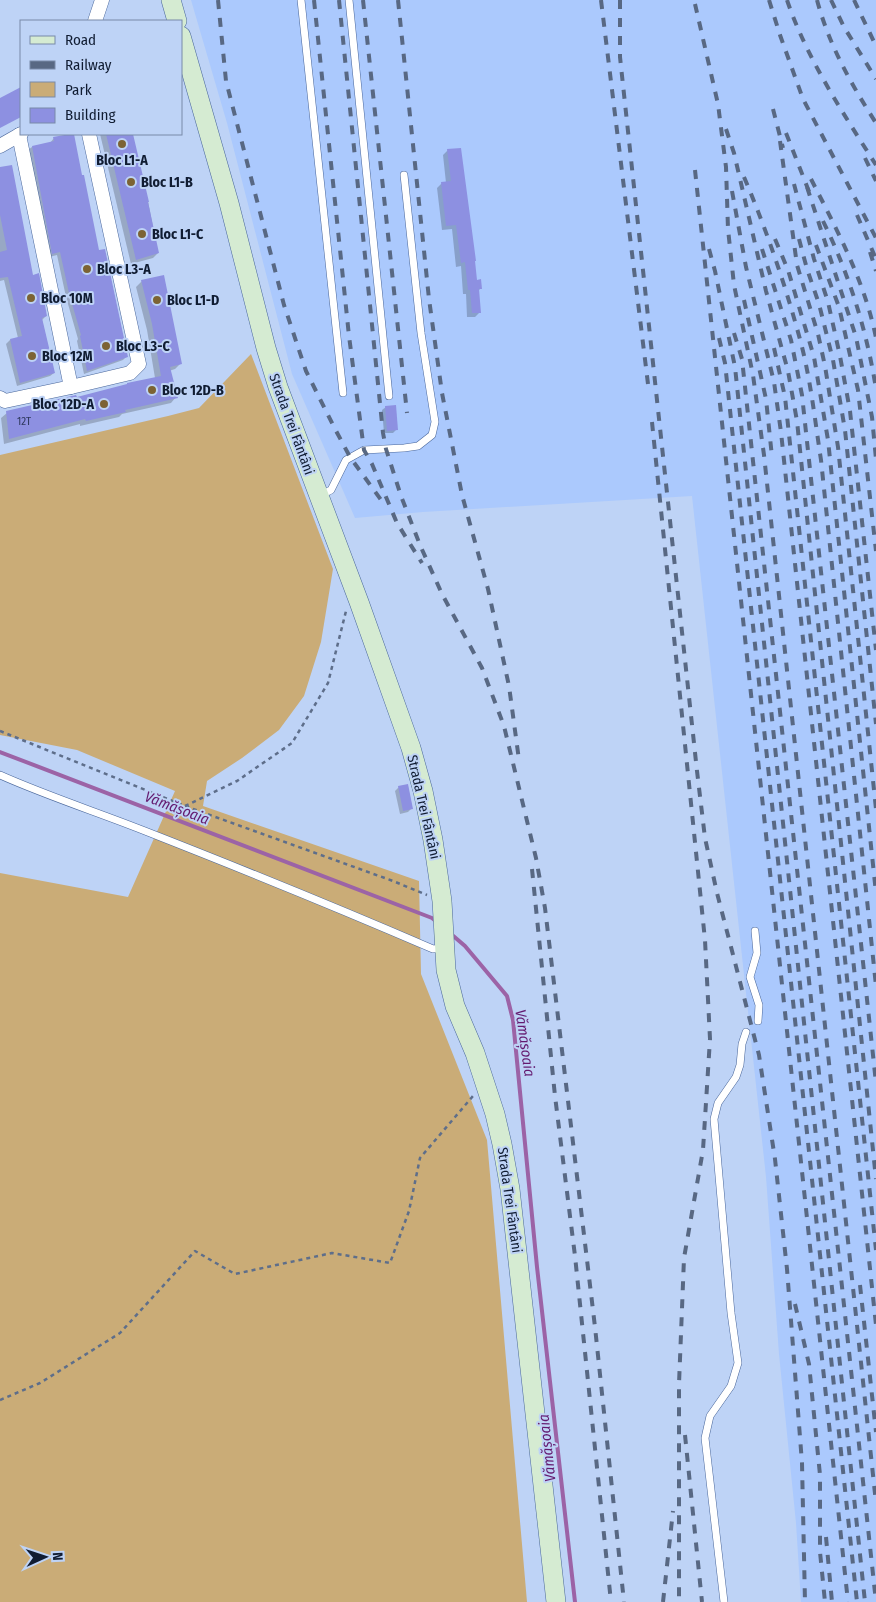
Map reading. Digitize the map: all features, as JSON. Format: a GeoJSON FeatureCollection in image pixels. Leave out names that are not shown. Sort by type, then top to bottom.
{"type":"FeatureCollection","features":[{"type":"Feature","properties":{"kind":"main road"},"geometry":{"type":"LineString","coordinates":[[171,0],[177,20]]}},
{"type":"Feature","properties":{"kind":"main road","name":"Strada Trei Fântâni"},"geometry":{"type":"LineString","coordinates":[[182,39],[229,203],[278,388],[359,602],[411,748],[423,791],[434,840],[442,909],[446,970],[455,1006],[475,1053],[487,1088],[502,1144],[510,1189],[556,1602]]}},
{"type":"Feature","properties":{"kind":"street"},"geometry":{"type":"LineString","coordinates":[[95,20],[102,0]]}},
{"type":"Feature","properties":{"kind":"street"},"geometry":{"type":"LineString","coordinates":[[0,146],[20,134]]}},
{"type":"Feature","properties":{"kind":"street"},"geometry":{"type":"LineString","coordinates":[[20,135],[71,387]]}},
{"type":"Feature","properties":{"kind":"street"},"geometry":{"type":"LineString","coordinates":[[0,398],[5,402],[130,373],[139,364],[89,135]]}},
{"type":"Feature","properties":{"kind":"lane"},"geometry":{"type":"LineString","coordinates":[[302,0],[343,393]]}},
{"type":"Feature","properties":{"kind":"lane"},"geometry":{"type":"LineString","coordinates":[[349,0],[389,396]]}},
{"type":"Feature","properties":{"kind":"lane"},"geometry":{"type":"LineString","coordinates":[[319,496],[331,490],[346,460],[350,457],[364,450],[418,446],[432,435],[435,422],[421,333],[404,175]]}},
{"type":"Feature","properties":{"kind":"lane"},"geometry":{"type":"LineString","coordinates":[[0,774],[32,789],[306,894],[433,949],[444,945]]}},
{"type":"Feature","properties":{"kind":"lane"},"geometry":{"type":"LineString","coordinates":[[755,931],[757,953],[750,977],[759,1005],[758,1021]]}},
{"type":"Feature","properties":{"kind":"lane"},"geometry":{"type":"LineString","coordinates":[[724,1602],[705,1438],[710,1416],[731,1386],[738,1363],[731,1313],[714,1119],[718,1103],[736,1078],[746,1032]]}},
{"type":"Feature","properties":{"kind":"path"},"geometry":{"type":"LineString","coordinates":[[185,806],[237,781],[292,743],[328,683],[347,608],[359,602]]}},
{"type":"Feature","properties":{"kind":"path"},"geometry":{"type":"LineString","coordinates":[[0,731],[185,806],[393,881],[442,909]]}},
{"type":"Feature","properties":{"kind":"path"},"geometry":{"type":"LineString","coordinates":[[0,1400],[40,1383],[120,1333],[196,1251],[235,1274],[332,1253],[390,1263],[409,1211],[420,1158],[475,1093],[487,1088]]}},
{"type":"Feature","properties":{"kind":"shaded area"},"geometry":{"type":"Polygon","coordinates":[[[191,0],[876,0],[876,1602],[801,1602],[796,1523],[779,1354],[766,1177],[692,496],[423,512],[355,518],[292,374],[227,123],[191,0]]]}},
{"type":"Feature","properties":{"kind":"green space"},"geometry":{"type":"Polygon","coordinates":[[[251,354],[333,569],[321,642],[304,696],[279,730],[207,781],[203,806],[419,881],[421,974],[487,1140],[527,1602],[0,1602],[0,873],[128,897],[175,791],[77,750],[0,735],[0,455],[199,408],[251,354]]]}},
{"type":"Feature","properties":{"kind":"building"},"geometry":{"type":"Polygon","coordinates":[[[20,88],[20,118],[0,128],[0,98],[20,88]]]}},
{"type":"Feature","properties":{"kind":"building"},"geometry":{"type":"Polygon","coordinates":[[[74,135],[99,250],[105,249],[128,357],[87,371],[81,335],[60,252],[52,254],[32,146],[54,141],[53,137],[74,135]]]}},
{"type":"Feature","properties":{"kind":"building"},"geometry":{"type":"Polygon","coordinates":[[[106,135],[133,135],[159,253],[136,260],[106,135]]]}},
{"type":"Feature","properties":{"kind":"building"},"geometry":{"type":"Polygon","coordinates":[[[461,148],[477,280],[481,279],[482,289],[479,289],[481,313],[472,313],[465,262],[461,263],[456,225],[446,226],[441,182],[451,181],[447,149],[461,148]]]}},
{"type":"Feature","properties":{"kind":"building"},"geometry":{"type":"Polygon","coordinates":[[[12,165],[33,275],[39,273],[47,316],[42,318],[55,373],[20,383],[10,339],[22,336],[8,277],[0,278],[0,252],[7,250],[0,215],[0,167],[12,165]]]}},
{"type":"Feature","properties":{"kind":"building"},"geometry":{"type":"Polygon","coordinates":[[[164,275],[182,364],[170,367],[178,398],[125,410],[126,412],[86,421],[85,419],[9,439],[6,411],[76,395],[77,397],[161,376],[152,324],[141,280],[164,275]]]}},
{"type":"Feature","properties":{"kind":"building"},"geometry":{"type":"Polygon","coordinates":[[[396,405],[398,430],[387,431],[385,406],[396,405]]]}},
{"type":"Feature","properties":{"kind":"building"},"geometry":{"type":"Polygon","coordinates":[[[408,784],[413,809],[403,811],[398,786],[408,784]]]}},
{"type":"Feature","properties":{"kind":"waterway","name":"Vămășoaia"},"geometry":{"type":"LineString","coordinates":[[0,752],[432,918],[438,923]]}},
{"type":"Feature","properties":{"kind":"waterway","name":"Vămășoaia"},"geometry":{"type":"LineString","coordinates":[[451,934],[465,946],[507,996],[513,1020],[537,1267],[575,1602]]}},
{"type":"Feature","properties":{"kind":"railway"},"geometry":{"type":"LineString","coordinates":[[218,0],[226,81],[284,305],[306,371],[334,427],[350,457],[384,504]]}},
{"type":"Feature","properties":{"kind":"railway"},"geometry":{"type":"LineString","coordinates":[[314,0],[349,336],[364,450],[372,464],[397,523],[422,563]]}},
{"type":"Feature","properties":{"kind":"railway"},"geometry":{"type":"LineString","coordinates":[[339,0],[386,449],[401,496],[420,545],[442,594],[482,668],[504,726],[536,858],[545,908],[595,1327],[624,1602]]}},
{"type":"Feature","properties":{"kind":"railway"},"geometry":{"type":"LineString","coordinates":[[363,0],[407,413]]}},
{"type":"Feature","properties":{"kind":"railway"},"geometry":{"type":"LineString","coordinates":[[398,0],[429,299],[442,393],[462,495],[488,589],[509,686],[519,760]]}},
{"type":"Feature","properties":{"kind":"railway"},"geometry":{"type":"LineString","coordinates":[[601,0],[648,384]]}},
{"type":"Feature","properties":{"kind":"railway"},"geometry":{"type":"LineString","coordinates":[[620,0],[620,57],[705,838],[717,893],[759,1055],[775,1159],[787,1269],[802,1463],[805,1602]]}},
{"type":"Feature","properties":{"kind":"railway"},"geometry":{"type":"LineString","coordinates":[[769,0],[803,99],[876,238]]}},
{"type":"Feature","properties":{"kind":"railway"},"geometry":{"type":"LineString","coordinates":[[787,0],[815,64],[876,165]]}},
{"type":"Feature","properties":{"kind":"railway"},"geometry":{"type":"LineString","coordinates":[[817,0],[834,48],[858,94],[876,123]]}},
{"type":"Feature","properties":{"kind":"railway"},"geometry":{"type":"LineString","coordinates":[[831,0],[844,27],[876,79]]}},
{"type":"Feature","properties":{"kind":"railway"},"geometry":{"type":"LineString","coordinates":[[854,0],[876,46]]}},
{"type":"Feature","properties":{"kind":"railway"},"geometry":{"type":"LineString","coordinates":[[695,4],[718,104],[726,167],[728,229],[734,285],[753,375],[764,455],[876,1503]]}},
{"type":"Feature","properties":{"kind":"railway"},"geometry":{"type":"LineString","coordinates":[[773,109],[783,148]]}},
{"type":"Feature","properties":{"kind":"railway"},"geometry":{"type":"LineString","coordinates":[[726,129],[734,153],[766,291],[788,371],[797,421],[876,1179]]}},
{"type":"Feature","properties":{"kind":"railway"},"geometry":{"type":"LineString","coordinates":[[786,133],[810,194]]}},
{"type":"Feature","properties":{"kind":"railway"},"geometry":{"type":"LineString","coordinates":[[780,141],[797,265],[818,334],[838,447],[876,809]]}},
{"type":"Feature","properties":{"kind":"railway"},"geometry":{"type":"LineString","coordinates":[[865,158],[876,181]]}},
{"type":"Feature","properties":{"kind":"railway"},"geometry":{"type":"LineString","coordinates":[[695,170],[848,1602]]}},
{"type":"Feature","properties":{"kind":"railway"},"geometry":{"type":"LineString","coordinates":[[744,177],[761,218],[782,280],[801,343],[810,387],[821,460],[876,986]]}},
{"type":"Feature","properties":{"kind":"railway"},"geometry":{"type":"LineString","coordinates":[[811,179],[840,237],[857,277],[865,297],[876,338]]}},
{"type":"Feature","properties":{"kind":"railway"},"geometry":{"type":"LineString","coordinates":[[794,184],[814,259],[828,302],[850,411],[876,650]]}},
{"type":"Feature","properties":{"kind":"railway"},"geometry":{"type":"LineString","coordinates":[[807,187],[856,337],[872,417],[876,459]]}},
{"type":"Feature","properties":{"kind":"railway"},"geometry":{"type":"LineString","coordinates":[[732,191],[746,267],[774,382],[781,432],[876,1325]]}},
{"type":"Feature","properties":{"kind":"railway"},"geometry":{"type":"LineString","coordinates":[[857,215],[876,259]]}},
{"type":"Feature","properties":{"kind":"railway"},"geometry":{"type":"LineString","coordinates":[[823,221],[841,261],[856,303],[868,346],[876,389]]}},
{"type":"Feature","properties":{"kind":"railway"},"geometry":{"type":"LineString","coordinates":[[775,239],[788,270],[814,357],[828,440],[876,893]]}},
{"type":"Feature","properties":{"kind":"railway"},"geometry":{"type":"LineString","coordinates":[[799,239],[819,304],[833,360],[845,430],[876,724]]}},
{"type":"Feature","properties":{"kind":"railway"},"geometry":{"type":"LineString","coordinates":[[816,245],[839,307],[858,390],[876,551]]}},
{"type":"Feature","properties":{"kind":"railway"},"geometry":{"type":"LineString","coordinates":[[709,249],[735,367],[865,1602]]}},
{"type":"Feature","properties":{"kind":"railway"},"geometry":{"type":"LineString","coordinates":[[762,249],[791,340],[802,395],[876,1083]]}},
{"type":"Feature","properties":{"kind":"railway"},"geometry":{"type":"LineString","coordinates":[[870,252],[876,271]]}},
{"type":"Feature","properties":{"kind":"railway"},"geometry":{"type":"LineString","coordinates":[[744,300],[766,399],[772,457]]}},
{"type":"Feature","properties":{"kind":"railway"},"geometry":{"type":"LineString","coordinates":[[734,333],[742,359],[876,1602]]}},
{"type":"Feature","properties":{"kind":"railway"},"geometry":{"type":"LineString","coordinates":[[719,338],[725,363],[857,1602]]}},
{"type":"Feature","properties":{"kind":"railway"},"geometry":{"type":"LineString","coordinates":[[774,348],[785,397],[876,1250]]}},
{"type":"Feature","properties":{"kind":"railway"},"geometry":{"type":"LineString","coordinates":[[652,422],[705,940],[710,1039],[703,1150],[684,1258],[679,1384],[679,1602]]}},
{"type":"Feature","properties":{"kind":"railway"},"geometry":{"type":"LineString","coordinates":[[532,869],[611,1602]]}},
{"type":"Feature","properties":{"kind":"railway"},"geometry":{"type":"LineString","coordinates":[[860,1285],[876,1432]]}},
{"type":"Feature","properties":{"kind":"railway"},"geometry":{"type":"LineString","coordinates":[[795,1304],[809,1364],[820,1475],[820,1552],[825,1602]]}},
{"type":"Feature","properties":{"kind":"railway"},"geometry":{"type":"LineString","coordinates":[[685,1435],[702,1602]]}},
{"type":"Feature","properties":{"kind":"railway"},"geometry":{"type":"LineString","coordinates":[[663,1602],[673,1511]]}},
{"type":"Feature","properties":{"kind":"railway"},"geometry":{"type":"LineString","coordinates":[[826,1537],[832,1602]]}},
{"type":"Feature","properties":{"kind":"place","name":"Bloc L1-A"},"geometry":{"type":"Point","coordinates":[122,144]}},
{"type":"Feature","properties":{"kind":"place","name":"Bloc L1-B"},"geometry":{"type":"Point","coordinates":[131,182]}},
{"type":"Feature","properties":{"kind":"place","name":"Bloc L1-C"},"geometry":{"type":"Point","coordinates":[142,234]}},
{"type":"Feature","properties":{"kind":"place","name":"Bloc L3-A"},"geometry":{"type":"Point","coordinates":[87,269]}},
{"type":"Feature","properties":{"kind":"place","name":"Bloc 10M"},"geometry":{"type":"Point","coordinates":[31,298]}},
{"type":"Feature","properties":{"kind":"place","name":"Bloc L1-D"},"geometry":{"type":"Point","coordinates":[157,300]}},
{"type":"Feature","properties":{"kind":"place","name":"Bloc L3-C"},"geometry":{"type":"Point","coordinates":[106,346]}},
{"type":"Feature","properties":{"kind":"place","name":"Bloc 12M"},"geometry":{"type":"Point","coordinates":[32,356]}},
{"type":"Feature","properties":{"kind":"place","name":"Bloc 12D-B"},"geometry":{"type":"Point","coordinates":[152,390]}},
{"type":"Feature","properties":{"kind":"place","name":"Bloc 12D-A"},"geometry":{"type":"Point","coordinates":[104,404]}}]}
